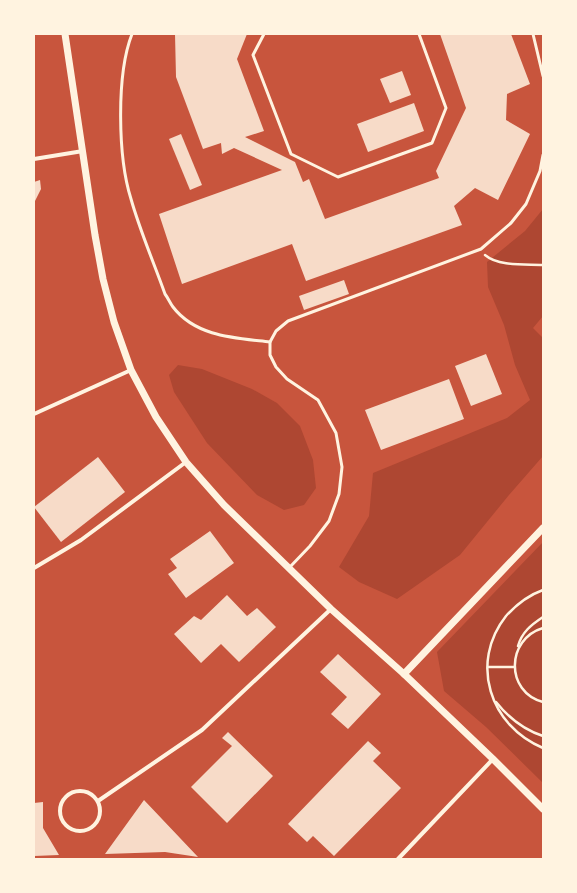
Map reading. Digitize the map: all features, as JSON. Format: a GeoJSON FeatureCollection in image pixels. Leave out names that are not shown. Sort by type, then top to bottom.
{"type":"FeatureCollection","features":[{"type":"Feature","properties":{"kind":"street"},"geometry":{"type":"LineString","coordinates":[[65,34],[102,279],[114,322],[131,370],[156,417],[186,462],[224,505],[331,609],[404,674],[543,809]]}},
{"type":"Feature","properties":{"kind":"street"},"geometry":{"type":"LineString","coordinates":[[34,159],[83,151]]}},
{"type":"Feature","properties":{"kind":"street"},"geometry":{"type":"LineString","coordinates":[[34,414],[131,370]]}},
{"type":"Feature","properties":{"kind":"street"},"geometry":{"type":"LineString","coordinates":[[34,568],[81,540],[186,462]]}},
{"type":"Feature","properties":{"kind":"street"},"geometry":{"type":"LineString","coordinates":[[404,674],[543,528]]}},
{"type":"Feature","properties":{"kind":"street"},"geometry":{"type":"LineString","coordinates":[[98,801],[202,730],[331,609]]}},
{"type":"Feature","properties":{"kind":"street"},"geometry":{"type":"LineString","coordinates":[[398,859],[493,760]]}},
{"type":"Feature","properties":{"kind":"street"},"geometry":{"type":"LineString","coordinates":[[75,792],[86,792],[98,801],[100,808],[99,818],[96,824],[90,828],[77,831],[71,829],[63,822],[60,815],[60,807],[63,800],[68,795],[75,792]]}},
{"type":"Feature","properties":{"kind":"lane"},"geometry":{"type":"LineString","coordinates":[[132,34],[124,61],[122,84],[123,156],[130,199],[165,294],[173,307],[183,318],[208,332],[222,336],[270,342]]}},
{"type":"Feature","properties":{"kind":"lane"},"geometry":{"type":"LineString","coordinates":[[264,34],[253,56],[291,154],[338,177],[432,143],[446,108],[419,34]]}},
{"type":"Feature","properties":{"kind":"lane"},"geometry":{"type":"LineString","coordinates":[[533,34],[543,76]]}},
{"type":"Feature","properties":{"kind":"lane"},"geometry":{"type":"LineString","coordinates":[[289,568],[310,546],[329,521],[339,494],[342,467],[336,433],[318,400],[286,379],[276,367],[270,355],[270,342],[276,331],[288,322],[481,249],[511,223],[526,204],[540,171],[543,155]]}},
{"type":"Feature","properties":{"kind":"path"},"geometry":{"type":"LineString","coordinates":[[481,249],[489,259],[505,263],[543,265]]}},
{"type":"Feature","properties":{"kind":"path"},"geometry":{"type":"LineString","coordinates":[[543,590],[523,600],[504,618],[492,641],[488,667],[488,680],[498,710],[510,726],[524,739],[543,748]]}},
{"type":"Feature","properties":{"kind":"path"},"geometry":{"type":"LineString","coordinates":[[543,617],[525,632],[520,639],[514,667],[518,681],[522,687],[533,698],[543,702]]}},
{"type":"Feature","properties":{"kind":"path"},"geometry":{"type":"LineString","coordinates":[[517,651],[526,638],[532,633],[543,628]]}},
{"type":"Feature","properties":{"kind":"path"},"geometry":{"type":"LineString","coordinates":[[488,667],[514,667]]}},
{"type":"Feature","properties":{"kind":"path"},"geometry":{"type":"LineString","coordinates":[[493,698],[502,710],[523,727],[543,736]]}},
{"type":"Feature","properties":{"kind":"shaded area"},"geometry":{"type":"Polygon","coordinates":[[[543,209],[543,316],[533,328],[543,338],[543,456],[460,555],[397,599],[359,582],[339,567],[369,516],[373,473],[507,418],[530,400],[515,365],[504,325],[488,287],[487,262],[525,231],[543,209]]]}},
{"type":"Feature","properties":{"kind":"shaded area"},"geometry":{"type":"Polygon","coordinates":[[[178,365],[202,369],[252,389],[277,403],[300,426],[313,460],[316,488],[304,505],[284,510],[257,495],[207,443],[174,392],[169,375],[178,365]]]}},
{"type":"Feature","properties":{"kind":"shaded area"},"geometry":{"type":"Polygon","coordinates":[[[543,542],[543,783],[486,727],[444,691],[437,652],[543,542]]]}},
{"type":"Feature","properties":{"kind":"building"},"geometry":{"type":"Polygon","coordinates":[[[175,34],[247,34],[237,59],[264,131],[245,137],[295,162],[303,182],[309,179],[325,219],[439,178],[436,171],[466,108],[440,34],[511,34],[530,84],[507,94],[506,120],[530,134],[498,200],[475,188],[454,206],[462,225],[306,281],[292,244],[182,284],[159,214],[282,170],[234,148],[222,154],[221,143],[203,149],[176,77],[175,34]]]}},
{"type":"Feature","properties":{"kind":"building"},"geometry":{"type":"Polygon","coordinates":[[[402,71],[411,95],[390,103],[380,79],[402,71]]]}},
{"type":"Feature","properties":{"kind":"building"},"geometry":{"type":"Polygon","coordinates":[[[414,103],[424,131],[368,152],[357,124],[414,103]]]}},
{"type":"Feature","properties":{"kind":"building"},"geometry":{"type":"Polygon","coordinates":[[[181,134],[202,185],[190,190],[169,139],[181,134]]]}},
{"type":"Feature","properties":{"kind":"building"},"geometry":{"type":"Polygon","coordinates":[[[40,180],[41,189],[34,203],[34,182],[40,180]]]}},
{"type":"Feature","properties":{"kind":"building"},"geometry":{"type":"Polygon","coordinates":[[[344,280],[349,294],[304,310],[299,296],[344,280]]]}},
{"type":"Feature","properties":{"kind":"building"},"geometry":{"type":"Polygon","coordinates":[[[486,354],[502,394],[471,406],[455,366],[486,354]]]}},
{"type":"Feature","properties":{"kind":"building"},"geometry":{"type":"Polygon","coordinates":[[[449,379],[464,419],[381,450],[365,410],[449,379]]]}},
{"type":"Feature","properties":{"kind":"building"},"geometry":{"type":"Polygon","coordinates":[[[98,457],[125,492],[61,542],[34,507],[98,457]]]}},
{"type":"Feature","properties":{"kind":"building"},"geometry":{"type":"Polygon","coordinates":[[[210,531],[234,563],[186,598],[168,574],[177,568],[170,559],[210,531]]]}},
{"type":"Feature","properties":{"kind":"building"},"geometry":{"type":"Polygon","coordinates":[[[227,595],[247,616],[257,608],[276,627],[239,662],[221,644],[201,663],[174,634],[194,616],[201,620],[227,595]]]}},
{"type":"Feature","properties":{"kind":"building"},"geometry":{"type":"Polygon","coordinates":[[[338,654],[381,694],[348,729],[331,714],[347,697],[320,672],[338,654]]]}},
{"type":"Feature","properties":{"kind":"building"},"geometry":{"type":"Polygon","coordinates":[[[228,732],[273,776],[227,823],[191,787],[232,746],[222,738],[228,732]]]}},
{"type":"Feature","properties":{"kind":"building"},"geometry":{"type":"Polygon","coordinates":[[[368,741],[381,753],[373,761],[401,788],[334,856],[313,836],[307,842],[288,824],[368,741]]]}},
{"type":"Feature","properties":{"kind":"building"},"geometry":{"type":"Polygon","coordinates":[[[144,800],[198,857],[165,852],[105,854],[144,800]]]}},
{"type":"Feature","properties":{"kind":"building"},"geometry":{"type":"Polygon","coordinates":[[[43,802],[43,828],[59,855],[34,856],[34,803],[43,802]]]}}]}
